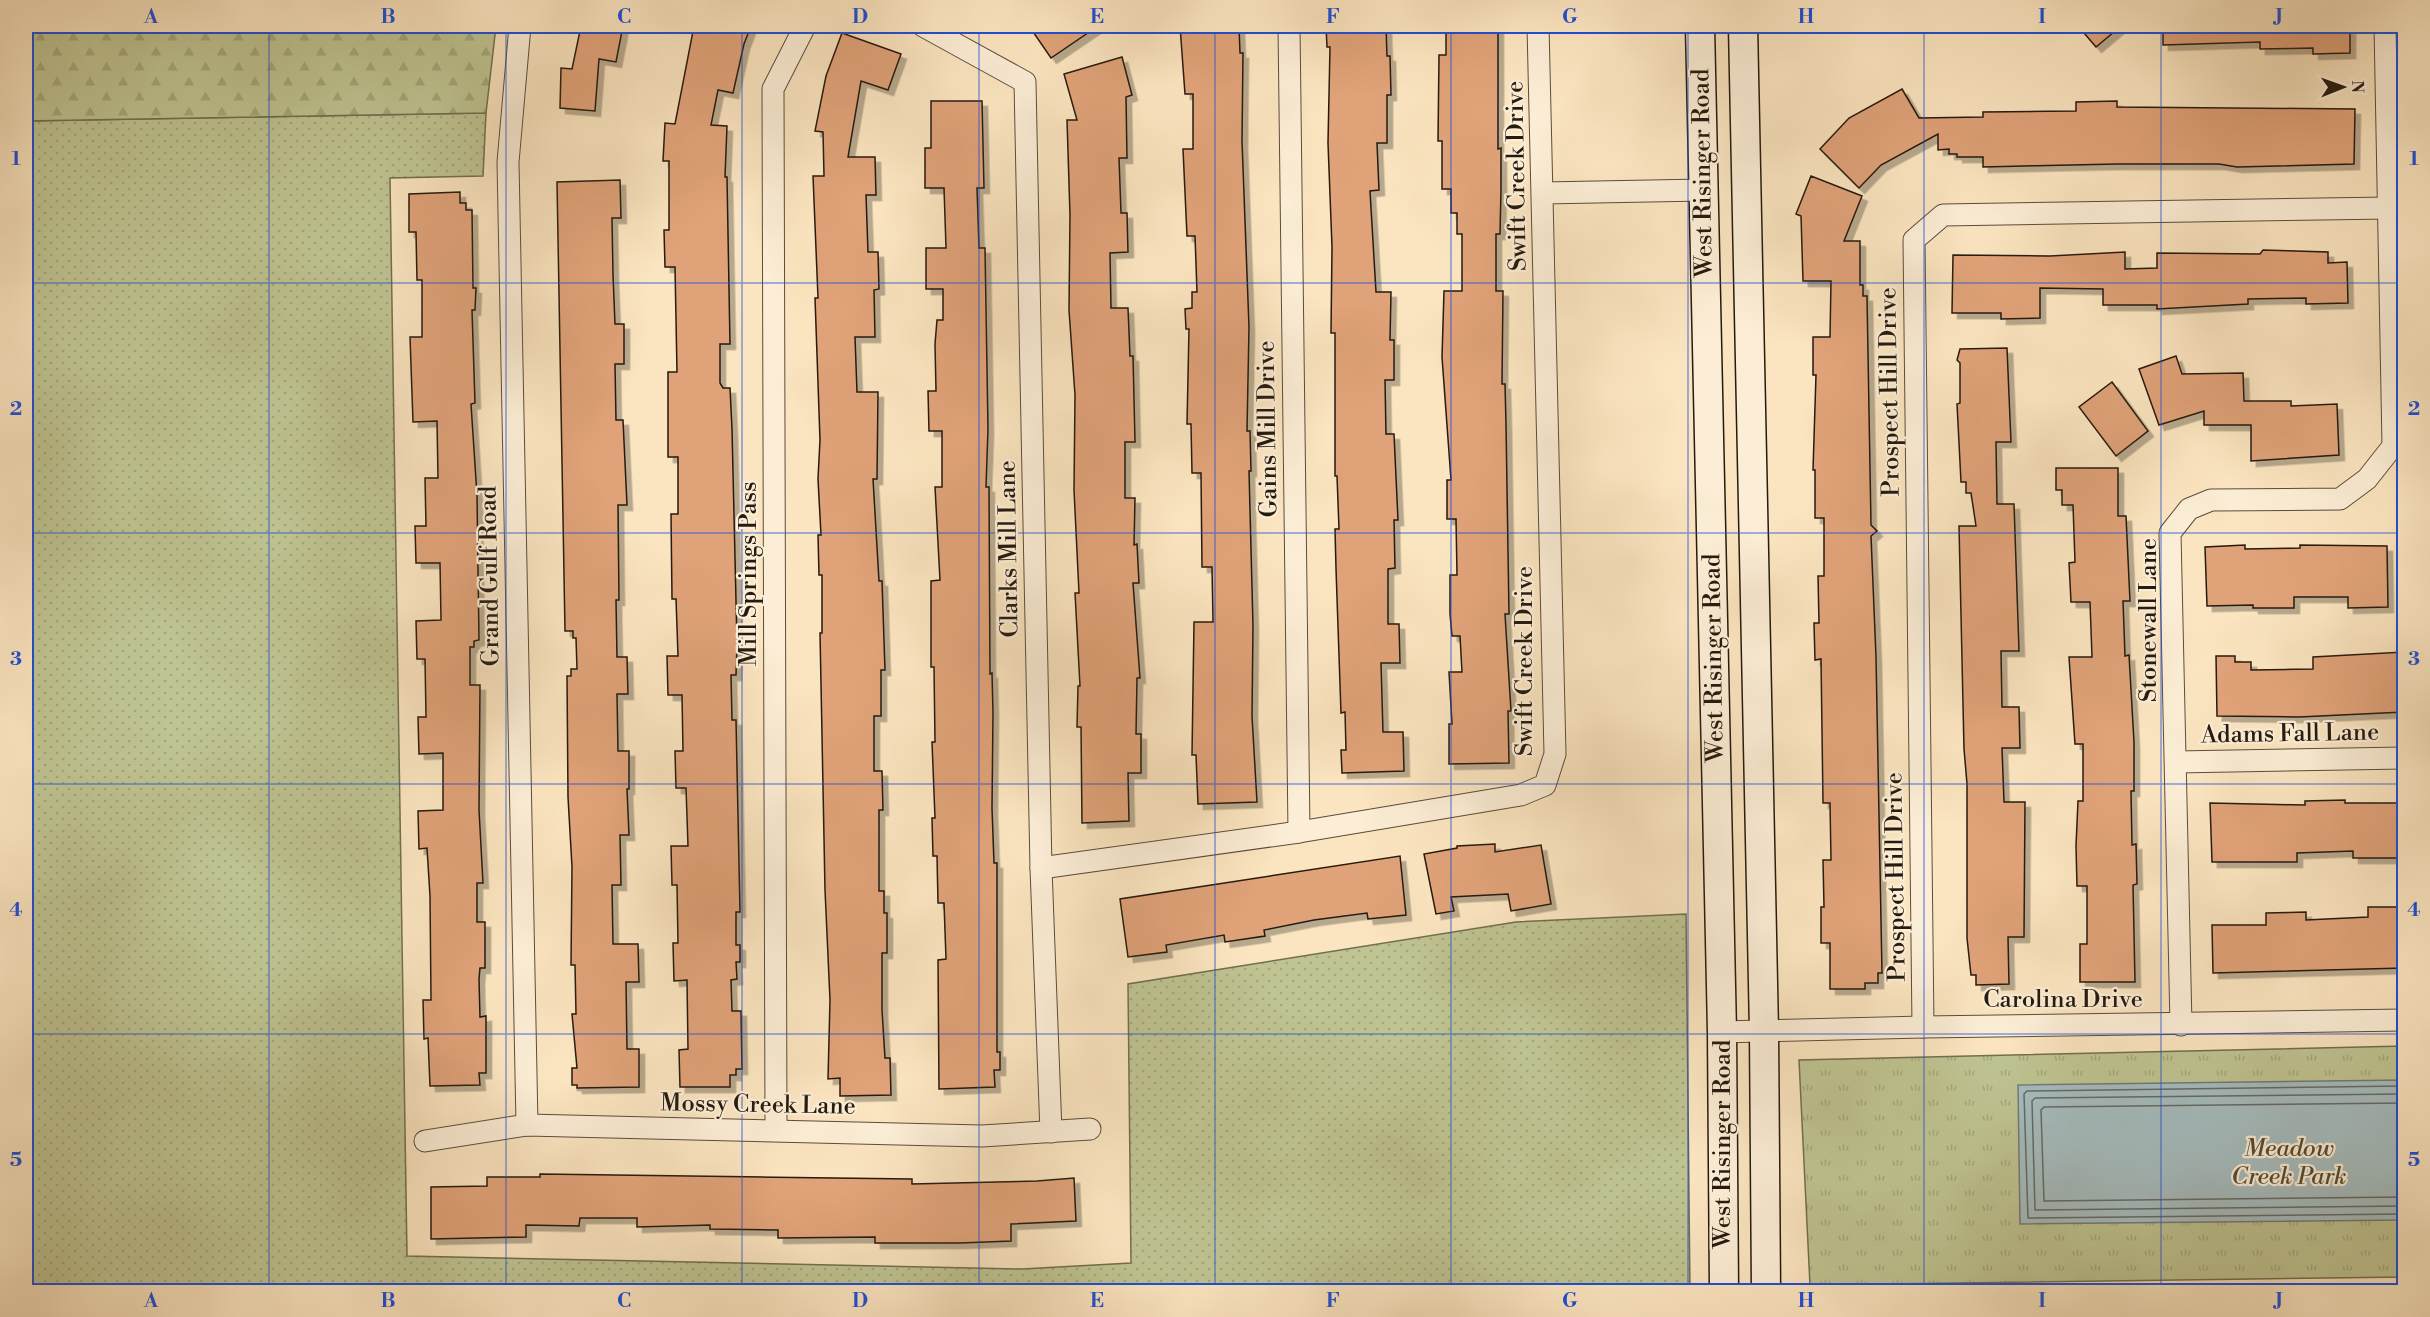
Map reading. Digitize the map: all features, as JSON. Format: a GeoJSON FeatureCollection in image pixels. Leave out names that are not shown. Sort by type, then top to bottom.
{"type":"FeatureCollection","features":[{"type":"Feature","properties":{"kind":"main road","name":"West Risinger Road"},"geometry":{"type":"LineString","coordinates":[[1700,26],[1726,1287]]}},
{"type":"Feature","properties":{"kind":"main road","name":"West Risinger Road"},"geometry":{"type":"LineString","coordinates":[[1743,26],[1764,1031],[1766,1292]]}},
{"type":"Feature","properties":{"kind":"street","name":"Grand Gulf Road"},"geometry":{"type":"LineString","coordinates":[[520,26],[508,162],[527,1125]]}},
{"type":"Feature","properties":{"kind":"street","name":"Mill Springs Pass"},"geometry":{"type":"LineString","coordinates":[[776,1130],[773,89],[805,26]]}},
{"type":"Feature","properties":{"kind":"street","name":"Clarks Mill Lane"},"geometry":{"type":"LineString","coordinates":[[923,26],[1025,82],[1041,868],[1051,1132]]}},
{"type":"Feature","properties":{"kind":"street","name":"Gains Mill Drive"},"geometry":{"type":"LineString","coordinates":[[1288,26],[1299,832]]}},
{"type":"Feature","properties":{"kind":"street","name":"Swift Creek Drive"},"geometry":{"type":"LineString","coordinates":[[1041,868],[1299,832],[1521,795],[1545,784],[1555,754],[1539,26]]}},
{"type":"Feature","properties":{"kind":"street","name":"Stonewall Lane"},"geometry":{"type":"LineString","coordinates":[[2181,1025],[2170,533],[2189,509],[2211,500],[2340,499],[2367,479],[2393,446],[2385,26]]}},
{"type":"Feature","properties":{"kind":"street"},"geometry":{"type":"LineString","coordinates":[[1543,193],[1703,190]]}},
{"type":"Feature","properties":{"kind":"street","name":"Prospect Hill Drive"},"geometry":{"type":"LineString","coordinates":[[1923,1027],[1914,240],[1943,215],[2389,208]]}},
{"type":"Feature","properties":{"kind":"street","name":"Adams Fall Lane"},"geometry":{"type":"LineString","coordinates":[[2176,762],[2404,758]]}},
{"type":"Feature","properties":{"kind":"street","name":"Carolina Drive"},"geometry":{"type":"LineString","coordinates":[[1722,1032],[2404,1020]]}},
{"type":"Feature","properties":{"kind":"street","name":"Mossy Creek Lane"},"geometry":{"type":"LineString","coordinates":[[425,1141],[527,1125],[982,1136],[1090,1129]]}},
{"type":"Feature","properties":{"kind":"green space"},"geometry":{"type":"Polygon","coordinates":[[[26,26],[496,26],[486,113],[26,121],[26,26]]]}},
{"type":"Feature","properties":{"kind":"green space"},"geometry":{"type":"Polygon","coordinates":[[[486,113],[483,176],[390,178],[407,1256],[1022,1269],[1131,1263],[1128,984],[1516,922],[1686,914],[1690,1291],[26,1291],[26,121],[486,113]]]}},
{"type":"Feature","properties":{"kind":"green space","name":"Meadow Creek Park"},"geometry":{"type":"Polygon","coordinates":[[[2404,1046],[2404,1277],[1810,1285],[1799,1060],[2404,1046]]]}},
{"type":"Feature","properties":{"kind":"water"},"geometry":{"type":"Polygon","coordinates":[[[2404,1080],[2404,1220],[2020,1224],[2018,1085],[2404,1080]]]}},
{"type":"Feature","properties":{"kind":"building"},"geometry":{"type":"Polygon","coordinates":[[[581,26],[623,26],[616,62],[599,59],[595,111],[560,108],[561,68],[572,69],[581,26]]]}},
{"type":"Feature","properties":{"kind":"building"},"geometry":{"type":"Polygon","coordinates":[[[694,26],[751,26],[744,44],[733,93],[718,90],[711,125],[727,126],[725,177],[727,177],[730,344],[720,344],[720,383],[723,388],[730,388],[732,429],[737,644],[736,675],[731,675],[732,720],[736,720],[740,912],[736,912],[736,945],[740,945],[740,962],[736,962],[737,979],[731,980],[732,1011],[741,1011],[742,1069],[736,1069],[736,1075],[730,1075],[730,1087],[680,1087],[679,1050],[688,1049],[687,980],[674,981],[673,943],[678,943],[677,885],[672,885],[671,846],[688,846],[686,788],[676,788],[675,751],[683,751],[682,695],[668,695],[667,656],[678,656],[676,599],[672,599],[671,514],[678,514],[678,457],[668,457],[668,372],[677,372],[675,267],[665,267],[664,230],[669,230],[669,161],[663,161],[665,123],[675,124],[694,26]]]}},
{"type":"Feature","properties":{"kind":"building"},"geometry":{"type":"Polygon","coordinates":[[[1029,26],[1098,26],[1051,58],[1029,26]]]}},
{"type":"Feature","properties":{"kind":"building"},"geometry":{"type":"Polygon","coordinates":[[[1180,26],[1239,26],[1240,53],[1243,53],[1242,141],[1249,327],[1247,431],[1250,431],[1251,471],[1249,471],[1253,626],[1252,716],[1257,802],[1198,804],[1196,755],[1192,755],[1194,622],[1213,622],[1212,567],[1202,567],[1201,473],[1192,473],[1191,424],[1187,424],[1189,329],[1186,329],[1185,309],[1192,308],[1192,292],[1197,292],[1195,236],[1187,236],[1183,149],[1193,149],[1193,94],[1185,94],[1180,26]]]}},
{"type":"Feature","properties":{"kind":"building"},"geometry":{"type":"Polygon","coordinates":[[[1326,26],[1386,26],[1387,56],[1390,56],[1391,95],[1387,95],[1387,143],[1377,143],[1379,190],[1370,191],[1376,292],[1391,292],[1390,340],[1394,340],[1394,380],[1385,380],[1386,434],[1394,434],[1398,520],[1394,520],[1395,568],[1388,569],[1388,624],[1399,624],[1400,663],[1381,663],[1383,732],[1403,732],[1404,771],[1342,773],[1341,750],[1346,750],[1345,712],[1341,713],[1336,569],[1335,529],[1339,529],[1337,476],[1335,476],[1335,333],[1331,333],[1332,247],[1328,143],[1330,47],[1327,47],[1326,26]]]}},
{"type":"Feature","properties":{"kind":"building"},"geometry":{"type":"Polygon","coordinates":[[[1446,26],[1498,26],[1498,149],[1501,148],[1501,189],[1500,234],[1496,234],[1496,291],[1503,291],[1502,384],[1505,384],[1509,614],[1505,614],[1511,711],[1508,711],[1509,763],[1449,764],[1449,724],[1452,724],[1449,672],[1462,672],[1460,636],[1452,636],[1450,614],[1450,575],[1457,575],[1456,519],[1447,519],[1447,480],[1451,480],[1442,357],[1444,291],[1462,291],[1462,234],[1457,234],[1457,213],[1451,213],[1451,189],[1442,189],[1442,141],[1438,141],[1439,55],[1446,55],[1446,26]]]}},
{"type":"Feature","properties":{"kind":"building"},"geometry":{"type":"Polygon","coordinates":[[[2078,26],[2121,26],[2096,47],[2078,26]]]}},
{"type":"Feature","properties":{"kind":"building"},"geometry":{"type":"Polygon","coordinates":[[[2163,26],[2350,26],[2350,53],[2313,54],[2313,48],[2260,49],[2260,42],[2163,45],[2163,26]]]}},
{"type":"Feature","properties":{"kind":"building"},"geometry":{"type":"Polygon","coordinates":[[[842,33],[901,54],[888,90],[861,81],[848,157],[875,157],[876,195],[866,195],[868,252],[878,252],[879,289],[874,290],[875,337],[855,337],[857,392],[878,392],[877,479],[873,479],[879,581],[882,581],[885,670],[881,670],[881,716],[874,716],[874,771],[882,771],[883,810],[879,810],[879,891],[884,891],[884,913],[887,913],[887,953],[882,953],[882,1010],[885,1058],[890,1058],[891,1095],[840,1096],[840,1078],[828,1079],[830,1000],[825,890],[820,633],[822,633],[822,575],[819,575],[818,535],[821,535],[818,479],[820,440],[815,298],[818,298],[813,176],[824,176],[823,132],[815,131],[826,76],[842,33]]]}},
{"type":"Feature","properties":{"kind":"building"},"geometry":{"type":"Polygon","coordinates":[[[1122,57],[1132,95],[1126,97],[1127,158],[1119,158],[1121,213],[1127,213],[1128,252],[1110,253],[1111,308],[1128,308],[1130,356],[1133,356],[1135,442],[1125,442],[1125,498],[1135,498],[1134,545],[1137,544],[1139,583],[1133,583],[1140,678],[1137,678],[1136,734],[1141,734],[1141,773],[1128,773],[1129,821],[1082,823],[1081,727],[1077,727],[1078,686],[1080,686],[1075,593],[1079,593],[1074,490],[1075,395],[1069,310],[1070,215],[1067,120],[1077,120],[1064,74],[1122,57]]]}},
{"type":"Feature","properties":{"kind":"building"},"geometry":{"type":"Polygon","coordinates":[[[1902,89],[1919,118],[1983,117],[1983,112],[2076,111],[2076,102],[2117,101],[2117,107],[2355,109],[2354,164],[2237,167],[2219,164],[2117,164],[1983,167],[1983,157],[1957,157],[1957,154],[1949,154],[1949,149],[1938,150],[1938,134],[1881,165],[1859,188],[1820,149],[1849,118],[1902,89]]]}},
{"type":"Feature","properties":{"kind":"building"},"geometry":{"type":"Polygon","coordinates":[[[931,101],[982,101],[984,188],[977,188],[979,248],[985,248],[988,429],[986,487],[989,487],[990,674],[992,673],[993,713],[992,808],[994,863],[997,863],[997,1052],[1000,1052],[1000,1070],[994,1070],[995,1087],[939,1089],[938,960],[946,959],[944,903],[938,903],[937,856],[933,856],[932,818],[935,818],[932,742],[935,742],[934,667],[931,667],[931,581],[940,580],[935,487],[942,487],[942,431],[929,431],[928,391],[936,391],[935,344],[937,320],[943,320],[943,289],[926,289],[926,248],[946,248],[944,188],[925,188],[925,148],[931,148],[931,101]]]}},
{"type":"Feature","properties":{"kind":"building"},"geometry":{"type":"Polygon","coordinates":[[[1811,176],[1862,196],[1844,241],[1860,241],[1860,285],[1863,285],[1863,296],[1867,296],[1871,525],[1877,531],[1871,536],[1876,657],[1882,973],[1878,973],[1878,983],[1865,983],[1865,989],[1830,989],[1830,943],[1821,943],[1821,907],[1824,907],[1823,860],[1831,860],[1830,803],[1823,803],[1821,659],[1815,660],[1814,623],[1819,623],[1818,576],[1824,576],[1824,518],[1815,518],[1815,470],[1813,470],[1816,375],[1813,375],[1813,337],[1830,337],[1831,281],[1803,281],[1801,216],[1796,214],[1811,176]]]}},
{"type":"Feature","properties":{"kind":"building"},"geometry":{"type":"Polygon","coordinates":[[[620,180],[621,218],[612,218],[615,324],[624,324],[624,364],[615,364],[616,420],[623,420],[627,505],[618,505],[619,600],[616,600],[617,657],[627,657],[628,694],[617,694],[618,751],[629,751],[629,789],[627,789],[629,835],[620,835],[621,885],[612,885],[613,944],[638,944],[639,982],[626,982],[627,1049],[639,1049],[639,1087],[577,1088],[577,1085],[572,1085],[572,1068],[577,1068],[572,1014],[576,1014],[575,965],[571,965],[572,867],[568,797],[567,676],[571,676],[571,669],[577,669],[576,638],[573,638],[573,631],[565,631],[557,182],[620,180]]]}},
{"type":"Feature","properties":{"kind":"building"},"geometry":{"type":"Polygon","coordinates":[[[460,192],[460,203],[466,203],[466,210],[472,210],[473,288],[476,288],[475,310],[472,310],[475,403],[471,404],[477,495],[479,640],[474,641],[474,647],[470,647],[470,685],[480,685],[479,810],[483,883],[477,883],[477,922],[485,922],[485,968],[480,968],[479,979],[480,1017],[486,1016],[486,1073],[479,1073],[480,1085],[430,1086],[428,1038],[424,1039],[423,1000],[431,1000],[430,896],[427,848],[419,849],[418,811],[443,810],[443,753],[419,754],[418,717],[426,717],[425,659],[417,659],[416,621],[441,620],[440,563],[416,563],[415,526],[426,526],[425,478],[438,478],[437,421],[413,422],[410,337],[422,337],[422,280],[417,280],[416,232],[409,232],[409,194],[460,192]]]}},
{"type":"Feature","properties":{"kind":"building"},"geometry":{"type":"Polygon","coordinates":[[[2263,250],[2328,252],[2328,263],[2347,262],[2348,303],[2306,304],[2306,298],[2248,299],[2248,304],[2157,309],[2157,305],[2103,305],[2103,289],[2040,288],[2040,318],[2001,319],[2001,313],[1952,313],[1953,255],[2050,256],[2125,252],[2125,269],[2157,268],[2157,253],[2260,254],[2263,250]]]}},
{"type":"Feature","properties":{"kind":"building"},"geometry":{"type":"Polygon","coordinates":[[[2007,348],[2011,442],[1996,442],[1997,504],[2014,504],[2019,651],[2001,651],[2002,707],[2019,707],[2020,748],[2002,748],[2004,802],[2025,802],[2024,937],[2008,937],[2009,984],[1976,985],[1976,975],[1971,975],[1967,938],[1967,784],[1964,749],[1959,526],[1976,526],[1971,493],[1966,493],[1966,482],[1961,482],[1957,404],[1960,403],[1960,363],[1957,360],[1960,349],[2007,348]]]}},
{"type":"Feature","properties":{"kind":"building"},"geometry":{"type":"Polygon","coordinates":[[[2176,356],[2182,374],[2243,373],[2244,401],[2291,401],[2291,406],[2337,404],[2339,455],[2251,461],[2251,425],[2204,425],[2204,411],[2159,425],[2139,369],[2176,356]]]}},
{"type":"Feature","properties":{"kind":"building"},"geometry":{"type":"Polygon","coordinates":[[[2112,382],[2148,431],[2116,456],[2079,407],[2112,382]]]}},
{"type":"Feature","properties":{"kind":"building"},"geometry":{"type":"Polygon","coordinates":[[[2056,468],[2118,468],[2118,516],[2126,516],[2130,601],[2123,601],[2125,656],[2129,655],[2134,742],[2134,791],[2131,791],[2132,845],[2136,844],[2137,884],[2133,885],[2135,982],[2080,982],[2080,944],[2087,944],[2087,886],[2077,886],[2076,846],[2078,801],[2083,801],[2083,744],[2075,744],[2069,657],[2092,657],[2090,602],[2071,602],[2069,563],[2075,562],[2073,505],[2062,505],[2062,490],[2056,490],[2056,468]]]}},
{"type":"Feature","properties":{"kind":"building"},"geometry":{"type":"Polygon","coordinates":[[[2245,545],[2245,549],[2300,548],[2300,545],[2387,546],[2388,607],[2348,608],[2348,597],[2294,597],[2294,608],[2253,608],[2253,605],[2207,606],[2205,547],[2245,545]]]}},
{"type":"Feature","properties":{"kind":"building"},"geometry":{"type":"Polygon","coordinates":[[[2404,652],[2404,712],[2299,717],[2217,716],[2216,656],[2235,656],[2235,662],[2251,662],[2251,670],[2313,669],[2313,657],[2404,652]]]}},
{"type":"Feature","properties":{"kind":"building"},"geometry":{"type":"Polygon","coordinates":[[[2345,800],[2345,803],[2404,803],[2404,858],[2353,858],[2353,851],[2297,853],[2297,862],[2212,862],[2210,803],[2305,805],[2305,801],[2345,800]]]}},
{"type":"Feature","properties":{"kind":"building"},"geometry":{"type":"Polygon","coordinates":[[[1495,844],[1495,852],[1541,845],[1551,904],[1511,911],[1508,894],[1451,897],[1454,911],[1436,914],[1424,854],[1457,848],[1457,846],[1495,844]]]}},
{"type":"Feature","properties":{"kind":"building"},"geometry":{"type":"Polygon","coordinates":[[[1400,856],[1406,915],[1368,919],[1367,913],[1314,920],[1264,930],[1265,936],[1225,942],[1224,935],[1166,945],[1167,952],[1128,957],[1120,899],[1400,856]]]}},
{"type":"Feature","properties":{"kind":"building"},"geometry":{"type":"Polygon","coordinates":[[[2368,907],[2404,907],[2404,968],[2213,973],[2212,925],[2266,925],[2266,913],[2306,912],[2306,920],[2368,917],[2368,907]]]}},
{"type":"Feature","properties":{"kind":"building"},"geometry":{"type":"Polygon","coordinates":[[[540,1174],[912,1179],[912,1184],[1074,1178],[1076,1221],[1011,1224],[1011,1241],[960,1243],[875,1243],[875,1237],[778,1238],[778,1230],[710,1229],[710,1225],[637,1227],[637,1218],[580,1218],[579,1226],[526,1225],[526,1237],[431,1239],[431,1187],[487,1186],[487,1177],[540,1177],[540,1174]]]}}]}
